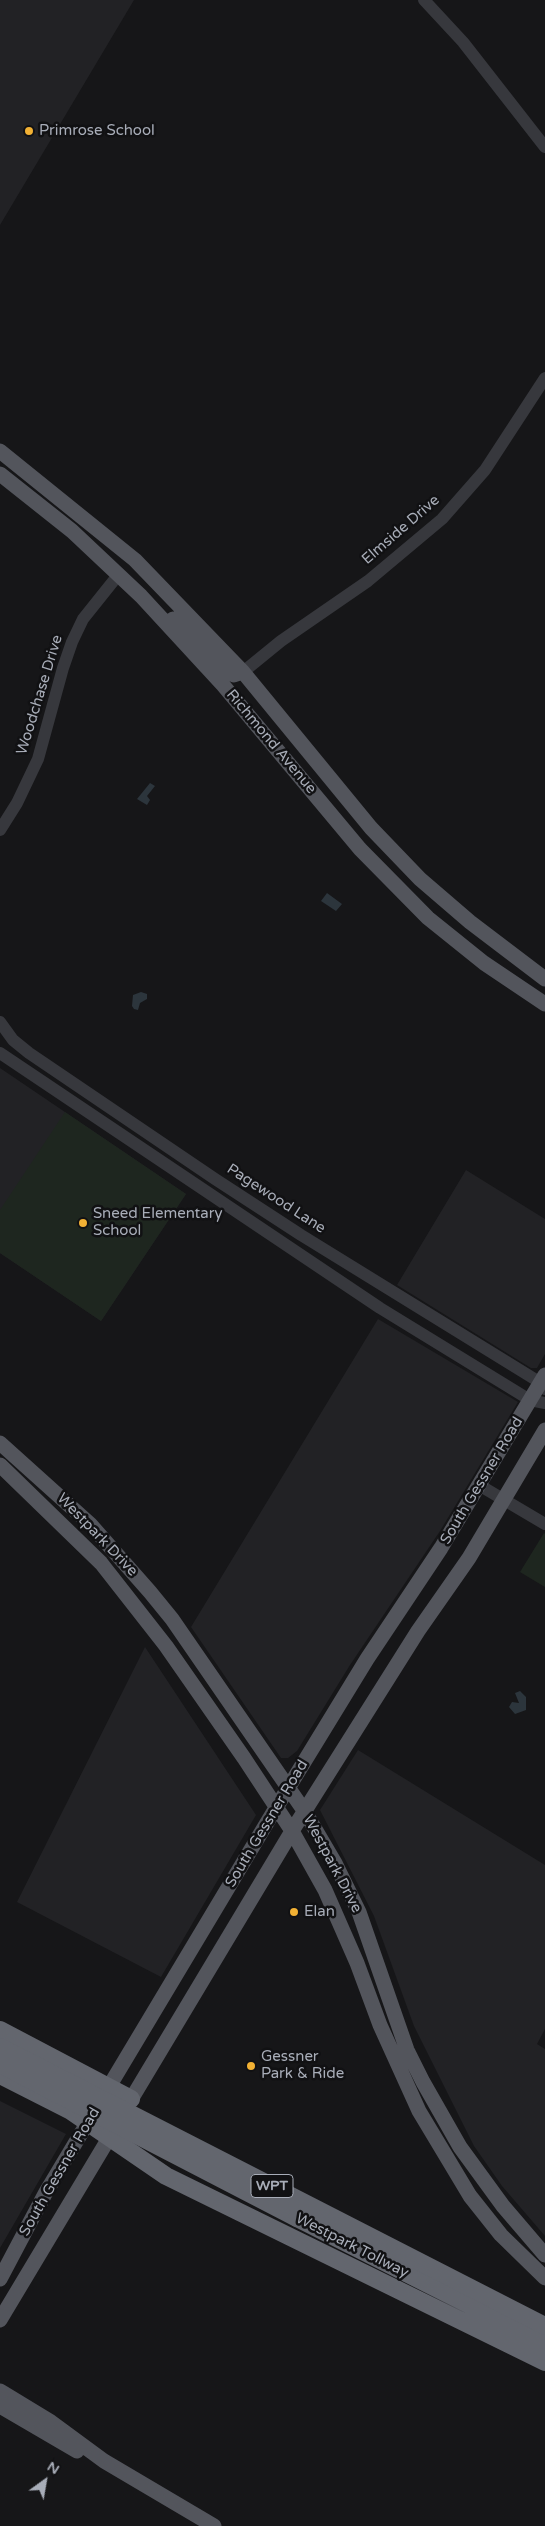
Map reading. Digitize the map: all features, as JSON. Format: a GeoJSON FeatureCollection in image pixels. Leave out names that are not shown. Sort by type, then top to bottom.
{"type":"FeatureCollection","features":[{"type":"Feature","properties":{"kind":"highway"},"geometry":{"type":"LineString","coordinates":[[0,2030],[131,2099]]}},
{"type":"Feature","properties":{"kind":"highway","name":"Westpark Tollway"},"geometry":{"type":"LineString","coordinates":[[0,2047],[545,2326]]}},
{"type":"Feature","properties":{"kind":"highway","name":"Westpark Tollway"},"geometry":{"type":"LineString","coordinates":[[0,2064],[297,2218],[545,2343]]}},
{"type":"Feature","properties":{"kind":"highway"},"geometry":{"type":"LineString","coordinates":[[0,2075],[72,2112],[166,2176],[545,2362]]}},
{"type":"Feature","properties":{"kind":"main road","name":"Richmond Avenue"},"geometry":{"type":"LineString","coordinates":[[2,455],[115,542],[243,672],[338,789],[402,862],[438,896],[545,979]]}},
{"type":"Feature","properties":{"kind":"main road","name":"Richmond Avenue"},"geometry":{"type":"LineString","coordinates":[[0,474],[72,531],[119,574],[160,616],[223,685],[360,850],[428,918],[484,963],[545,1004]]}},
{"type":"Feature","properties":{"kind":"main road"},"geometry":{"type":"LineString","coordinates":[[119,574],[123,571],[131,572],[166,604],[191,618]]}},
{"type":"Feature","properties":{"kind":"main road"},"geometry":{"type":"LineString","coordinates":[[160,616],[173,619],[229,672],[234,675],[243,672]]}},
{"type":"Feature","properties":{"kind":"main road"},"geometry":{"type":"LineString","coordinates":[[323,805],[338,789]]}},
{"type":"Feature","properties":{"kind":"main road","name":"South Gessner Road"},"geometry":{"type":"LineString","coordinates":[[0,2279],[46,2192],[110,2088],[276,1807],[367,1659],[397,1616],[479,1485],[538,1402],[544,1382]]}},
{"type":"Feature","properties":{"kind":"main road","name":"South Gessner Road"},"geometry":{"type":"LineString","coordinates":[[0,2320],[292,1831],[418,1631],[469,1558],[545,1430]]}},
{"type":"Feature","properties":{"kind":"main road","name":"Westpark Drive"},"geometry":{"type":"LineString","coordinates":[[0,1443],[52,1488],[115,1550],[172,1619],[305,1812],[335,1863],[359,1912],[407,2050],[415,2066],[460,2147],[503,2206],[545,2255]]}},
{"type":"Feature","properties":{"kind":"main road","name":"Westpark Drive"},"geometry":{"type":"LineString","coordinates":[[0,1465],[101,1563],[186,1674],[276,1807],[292,1831],[325,1890],[357,1963],[400,2072],[419,2111],[470,2196],[502,2235],[545,2278]]}},
{"type":"Feature","properties":{"kind":"main road"},"geometry":{"type":"LineString","coordinates":[[101,1563],[115,1550]]}},
{"type":"Feature","properties":{"kind":"main road"},"geometry":{"type":"LineString","coordinates":[[397,1616],[418,1631]]}},
{"type":"Feature","properties":{"kind":"main road"},"geometry":{"type":"LineString","coordinates":[[186,1674],[201,1663]]}},
{"type":"Feature","properties":{"kind":"main road"},"geometry":{"type":"LineString","coordinates":[[185,1961],[207,1974]]}},
{"type":"Feature","properties":{"kind":"main road"},"geometry":{"type":"LineString","coordinates":[[400,2072],[415,2066]]}},
{"type":"Feature","properties":{"kind":"main road"},"geometry":{"type":"LineString","coordinates":[[470,2196],[488,2186]]}},
{"type":"Feature","properties":{"kind":"main road"},"geometry":{"type":"LineString","coordinates":[[0,2391],[62,2436],[72,2448],[104,2461],[214,2526]]}},
{"type":"Feature","properties":{"kind":"main road"},"geometry":{"type":"LineString","coordinates":[[0,2406],[62,2436]]}},
{"type":"Feature","properties":{"kind":"street"},"geometry":{"type":"LineString","coordinates":[[424,0],[463,42],[545,148]]}},
{"type":"Feature","properties":{"kind":"street","name":"Elmside Drive"},"geometry":{"type":"LineString","coordinates":[[243,672],[281,642],[368,581],[442,519],[485,470],[545,378]]}},
{"type":"Feature","properties":{"kind":"street","name":"Woodchase Drive"},"geometry":{"type":"LineString","coordinates":[[0,830],[17,803],[38,759],[72,642],[83,619],[119,574]]}},
{"type":"Feature","properties":{"kind":"street","name":"Pagewood Lane"},"geometry":{"type":"LineString","coordinates":[[0,1022],[13,1040],[29,1053],[215,1179],[301,1235],[544,1382]]}},
{"type":"Feature","properties":{"kind":"street"},"geometry":{"type":"LineString","coordinates":[[0,1052],[364,1297],[538,1402]]}},
{"type":"Feature","properties":{"kind":"street"},"geometry":{"type":"LineString","coordinates":[[479,1485],[545,1524]]}},
{"type":"Feature","properties":{"kind":"shaded area"},"geometry":{"type":"Polygon","coordinates":[[[0,0],[134,0],[0,225],[0,0]]]}},
{"type":"Feature","properties":{"kind":"shaded area"},"geometry":{"type":"Polygon","coordinates":[[[150,783],[155,786],[147,796],[150,800],[147,805],[137,799],[150,783]]]}},
{"type":"Feature","properties":{"kind":"shaded area"},"geometry":{"type":"Polygon","coordinates":[[[327,893],[342,904],[336,911],[321,901],[327,893]]]}},
{"type":"Feature","properties":{"kind":"shaded area"},"geometry":{"type":"Polygon","coordinates":[[[141,992],[147,994],[147,999],[140,1003],[138,1010],[134,1009],[132,1006],[133,995],[141,992]]]}},
{"type":"Feature","properties":{"kind":"shaded area","name":"Sneed Elementary School"},"geometry":{"type":"Polygon","coordinates":[[[0,1068],[186,1194],[101,1321],[0,1253],[0,1068]]]}},
{"type":"Feature","properties":{"kind":"shaded area","name":"Sneed Elementary School"},"geometry":{"type":"Polygon","coordinates":[[[65,1112],[186,1194],[101,1321],[0,1253],[0,1210],[65,1112]]]}},
{"type":"Feature","properties":{"kind":"shaded area"},"geometry":{"type":"Polygon","coordinates":[[[466,1170],[545,1219],[545,1354],[537,1368],[531,1368],[397,1285],[466,1170]]]}},
{"type":"Feature","properties":{"kind":"shaded area"},"geometry":{"type":"Polygon","coordinates":[[[378,1319],[518,1402],[440,1531],[350,1665],[297,1751],[288,1758],[281,1758],[191,1627],[378,1319]]]}},
{"type":"Feature","properties":{"kind":"shaded area"},"geometry":{"type":"Polygon","coordinates":[[[545,1534],[545,1587],[520,1572],[545,1534]]]}},
{"type":"Feature","properties":{"kind":"shaded area"},"geometry":{"type":"Polygon","coordinates":[[[145,1647],[256,1815],[161,1977],[17,1902],[145,1647]]]}},
{"type":"Feature","properties":{"kind":"shaded area"},"geometry":{"type":"Polygon","coordinates":[[[520,1691],[526,1697],[526,1710],[515,1714],[509,1707],[512,1702],[519,1703],[515,1693],[520,1691]]]}},
{"type":"Feature","properties":{"kind":"shaded area"},"geometry":{"type":"Polygon","coordinates":[[[358,1750],[545,1865],[545,2029],[537,2044],[545,2049],[545,2236],[502,2186],[474,2146],[414,2026],[374,1916],[320,1810],[358,1750]]]}},
{"type":"Feature","properties":{"kind":"shaded area"},"geometry":{"type":"Polygon","coordinates":[[[0,2101],[66,2134],[0,2248],[0,2101]]]}},
{"type":"Feature","properties":{"kind":"place","name":"Primrose School"},"geometry":{"type":"Point","coordinates":[29,131]}},
{"type":"Feature","properties":{"kind":"place","name":"Sneed Elementary School"},"geometry":{"type":"Point","coordinates":[83,1223]}},
{"type":"Feature","properties":{"kind":"place","name":"Elan"},"geometry":{"type":"Point","coordinates":[294,1912]}},
{"type":"Feature","properties":{"kind":"place","name":"Gessner Park & Ride"},"geometry":{"type":"Point","coordinates":[251,2066]}}]}
